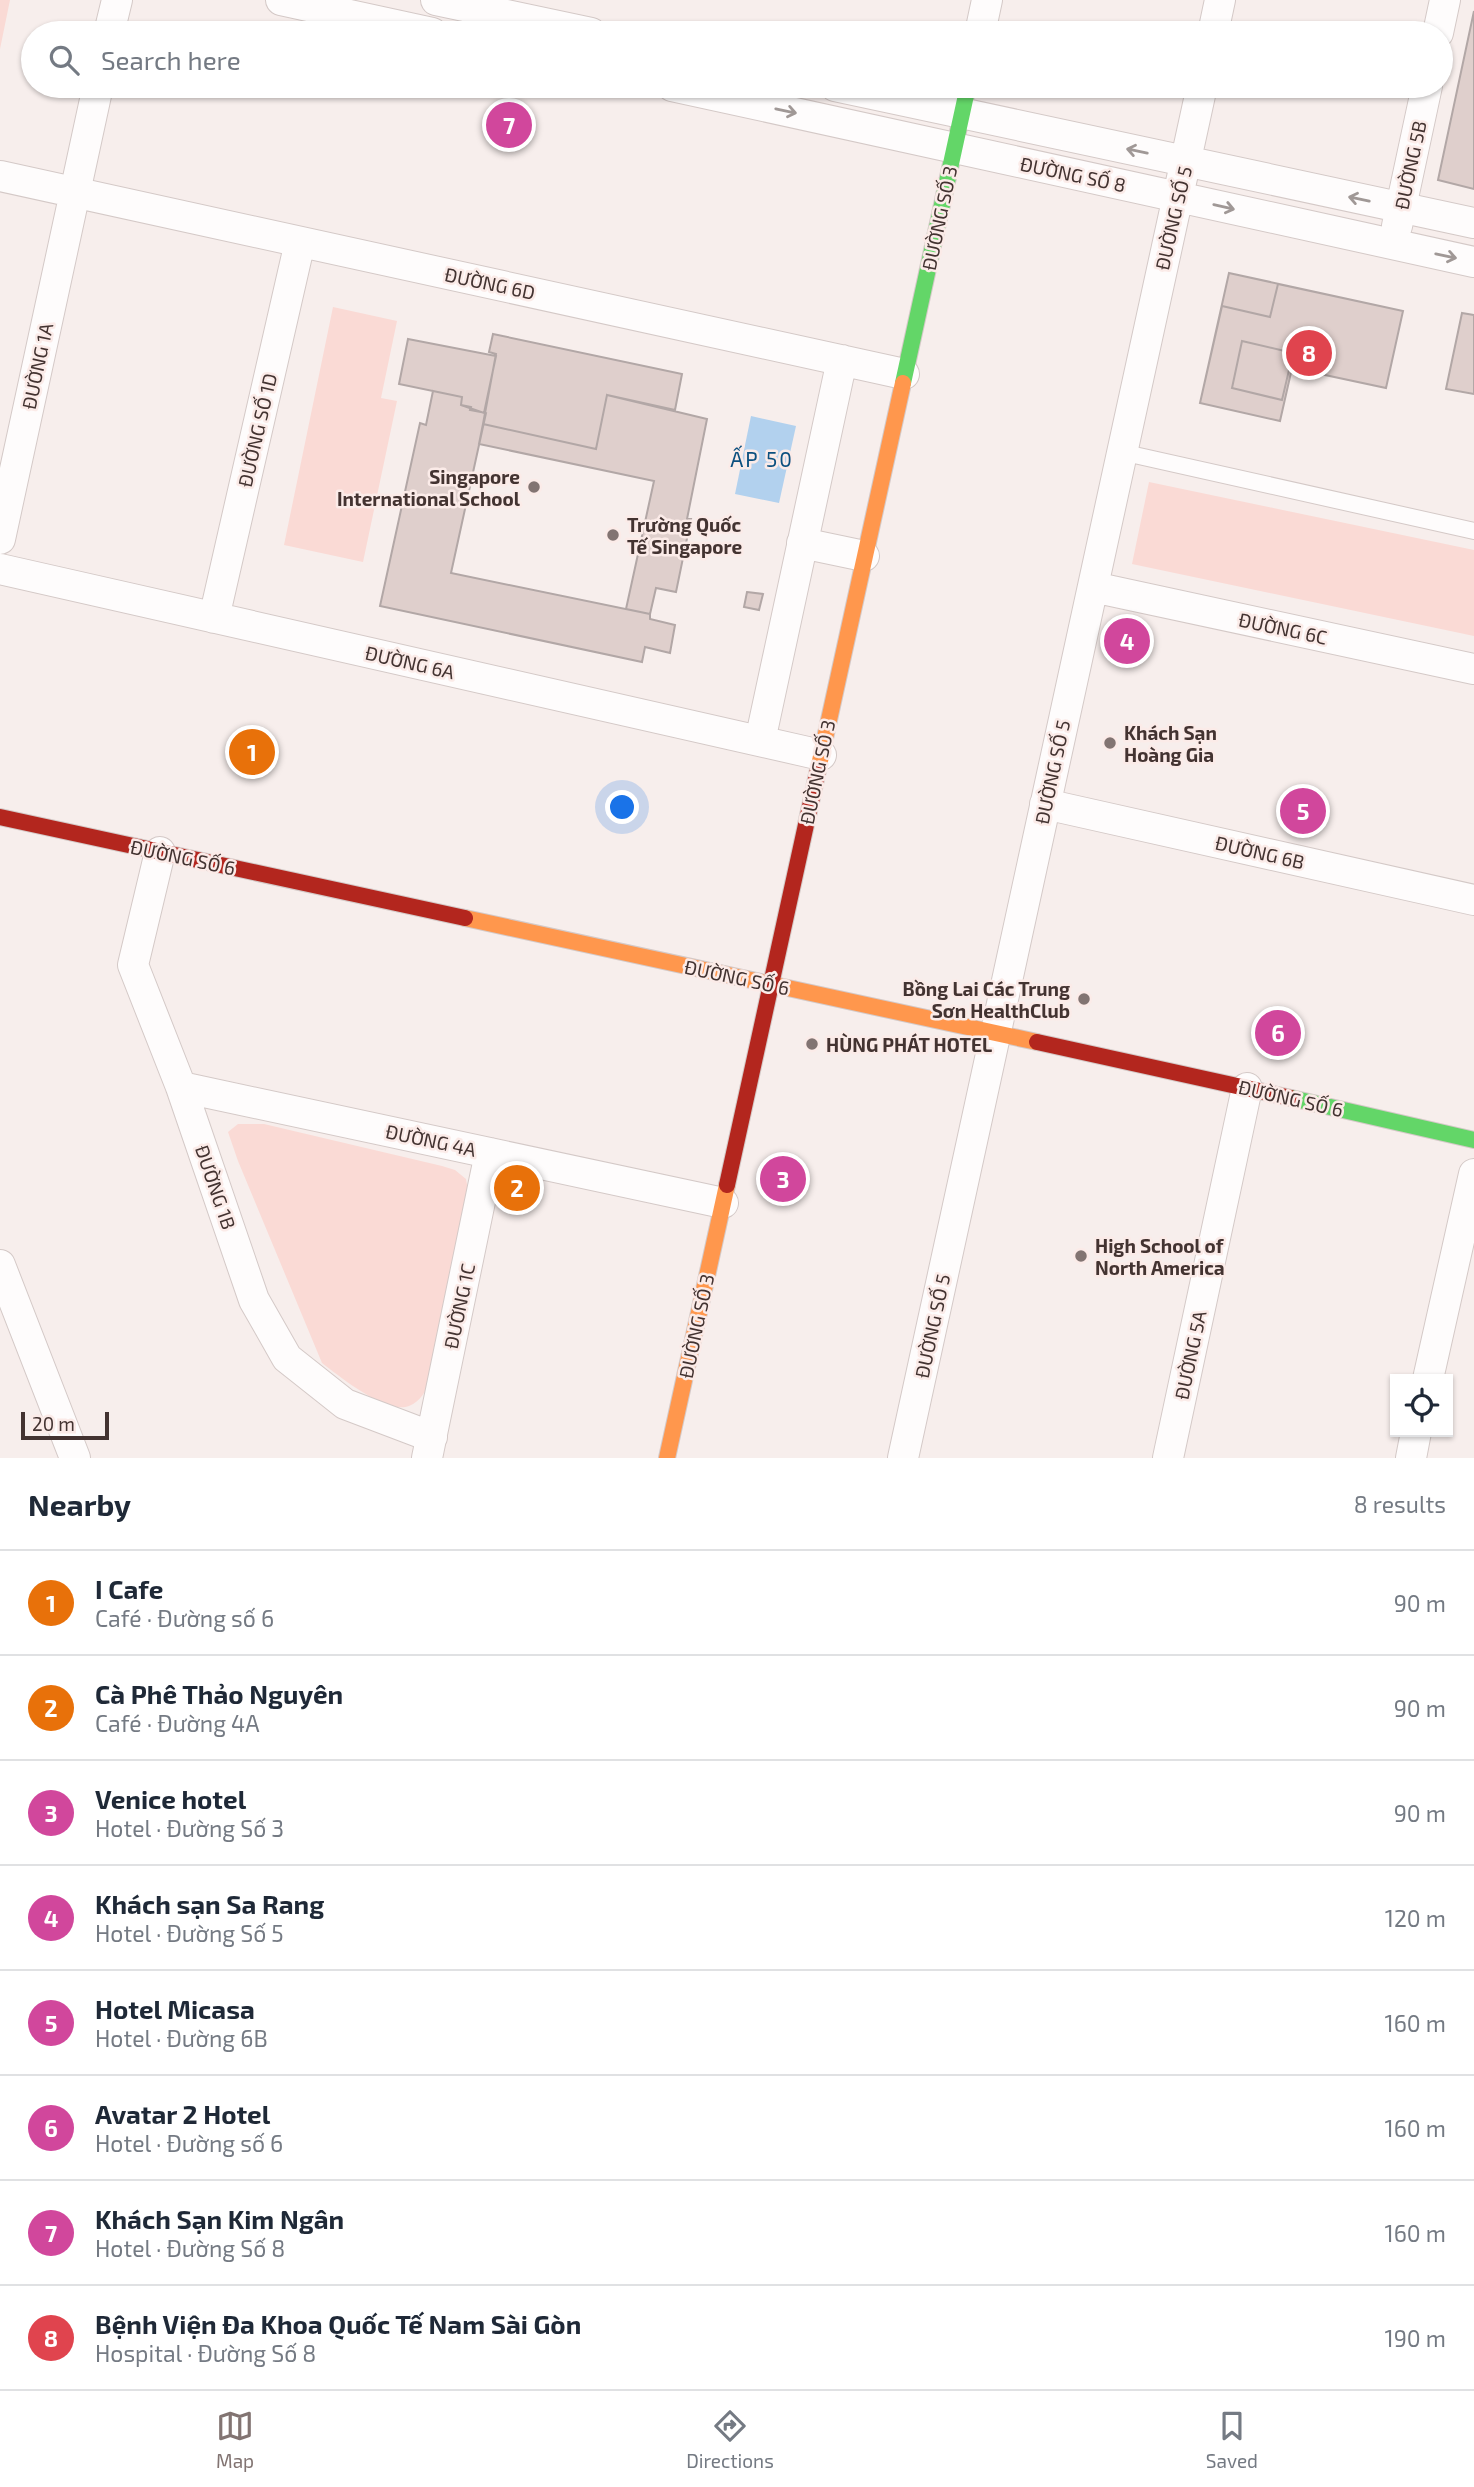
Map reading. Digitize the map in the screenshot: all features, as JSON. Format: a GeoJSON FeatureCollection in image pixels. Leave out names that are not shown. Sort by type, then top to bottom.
{"type":"FeatureCollection","features":[{"type":"Feature","properties":{"kind":"street"},"geometry":{"type":"LineString","coordinates":[[112,21],[117,0]]}},
{"type":"Feature","properties":{"kind":"street"},"geometry":{"type":"LineString","coordinates":[[281,0],[377,21]]}},
{"type":"Feature","properties":{"kind":"street"},"geometry":{"type":"LineString","coordinates":[[436,0],[535,21]]}},
{"type":"Feature","properties":{"kind":"street"},"geometry":{"type":"LineString","coordinates":[[983,21],[988,0]]}},
{"type":"Feature","properties":{"kind":"street"},"geometry":{"type":"LineString","coordinates":[[1216,21],[1220,0]]}},
{"type":"Feature","properties":{"kind":"street"},"geometry":{"type":"LineString","coordinates":[[1441,21],[1445,0]]}},
{"type":"Feature","properties":{"kind":"street","name":"ĐƯỜNG 1A"},"geometry":{"type":"LineString","coordinates":[[0,539],[95,98]]}},
{"type":"Feature","properties":{"kind":"street","name":"ĐƯỜNG SỐ 8"},"geometry":{"type":"LineString","coordinates":[[727,98],[1474,262]]}},
{"type":"Feature","properties":{"kind":"street","name":"ĐƯỜNG SỐ 5"},"geometry":{"type":"LineString","coordinates":[[903,1458],[1199,98]]}},
{"type":"Feature","properties":{"kind":"street","name":"ĐƯỜNG 5B"},"geometry":{"type":"LineString","coordinates":[[1392,244],[1424,98]]}},
{"type":"Feature","properties":{"kind":"street","name":"ĐƯỜNG SỐ 8"},"geometry":{"type":"LineString","coordinates":[[965,99],[1185,161],[1474,223]]}},
{"type":"Feature","properties":{"kind":"street","name":"ĐƯỜNG SỐ 3"},"geometry":{"type":"LineString","coordinates":[[667,1458],[965,99]]}},
{"type":"Feature","properties":{"kind":"street","name":"ĐƯỜNG 6D"},"geometry":{"type":"LineString","coordinates":[[0,176],[904,374]]}},
{"type":"Feature","properties":{"kind":"street","name":"ĐƯỜNG SỐ 1D"},"geometry":{"type":"LineString","coordinates":[[214,618],[300,242]]}},
{"type":"Feature","properties":{"kind":"street"},"geometry":{"type":"LineString","coordinates":[[760,741],[842,360]]}},
{"type":"Feature","properties":{"kind":"street"},"geometry":{"type":"LineString","coordinates":[[802,543],[864,556]]}},
{"type":"Feature","properties":{"kind":"street","name":"ĐƯỜNG 6A"},"geometry":{"type":"LineString","coordinates":[[0,569],[821,755]]}},
{"type":"Feature","properties":{"kind":"street","name":"ĐƯỜNG 6C"},"geometry":{"type":"LineString","coordinates":[[1093,587],[1474,669]]}},
{"type":"Feature","properties":{"kind":"street","name":"ĐƯỜNG 6B"},"geometry":{"type":"LineString","coordinates":[[1045,804],[1474,900]]}},
{"type":"Feature","properties":{"kind":"street","name":"ĐƯỜNG SỐ 6"},"geometry":{"type":"LineString","coordinates":[[0,817],[1247,1088],[1474,1140]]}},
{"type":"Feature","properties":{"kind":"street","name":"ĐƯỜNG 1B"},"geometry":{"type":"LineString","coordinates":[[160,852],[133,965],[181,1087],[254,1300],[287,1358],[345,1404],[429,1447]]}},
{"type":"Feature","properties":{"kind":"street","name":"ĐƯỜNG 4A"},"geometry":{"type":"LineString","coordinates":[[181,1087],[723,1203]]}},
{"type":"Feature","properties":{"kind":"street","name":"ĐƯỜNG 5A"},"geometry":{"type":"LineString","coordinates":[[1168,1458],[1247,1088]]}},
{"type":"Feature","properties":{"kind":"street","name":"ĐƯỜNG 1C"},"geometry":{"type":"LineString","coordinates":[[429,1447],[490,1153]]}},
{"type":"Feature","properties":{"kind":"street"},"geometry":{"type":"LineString","coordinates":[[1429,1374],[1474,1174]]}},
{"type":"Feature","properties":{"kind":"street"},"geometry":{"type":"LineString","coordinates":[[0,1265],[75,1458]]}},
{"type":"Feature","properties":{"kind":"street"},"geometry":{"type":"LineString","coordinates":[[1411,1458],[1415,1437]]}},
{"type":"Feature","properties":{"kind":"lane"},"geometry":{"type":"LineString","coordinates":[[1121,453],[1474,531]]}},
{"type":"Feature","properties":{"kind":"shaded area"},"geometry":{"type":"Polygon","coordinates":[[[0,0],[10,0],[0,49],[0,0]]]}},
{"type":"Feature","properties":{"kind":"shaded area"},"geometry":{"type":"Polygon","coordinates":[[[333,307],[397,321],[381,398],[397,401],[363,562],[284,545],[333,307]]]}},
{"type":"Feature","properties":{"kind":"shaded area"},"geometry":{"type":"Polygon","coordinates":[[[1149,482],[1474,550],[1474,636],[1132,564],[1149,482]]]}},
{"type":"Feature","properties":{"kind":"shaded area"},"geometry":{"type":"Polygon","coordinates":[[[238,1124],[264,1124],[442,1166],[455,1170],[466,1179],[469,1196],[430,1381],[417,1402],[400,1407],[376,1400],[322,1363],[238,1161],[228,1132],[238,1124]]]}},
{"type":"Feature","properties":{"kind":"water"},"geometry":{"type":"Polygon","coordinates":[[[751,416],[796,426],[779,503],[735,494],[751,416]]]}},
{"type":"Feature","properties":{"kind":"building"},"geometry":{"type":"Polygon","coordinates":[[[1474,11],[1474,189],[1438,180],[1474,11]]]}},
{"type":"Feature","properties":{"kind":"building"},"geometry":{"type":"Polygon","coordinates":[[[1229,273],[1403,311],[1386,388],[1292,368],[1280,421],[1200,403],[1229,273]]]}},
{"type":"Feature","properties":{"kind":"building"},"geometry":{"type":"Polygon","coordinates":[[[1278,284],[1403,311],[1386,388],[1292,368],[1280,421],[1200,403],[1222,306],[1270,317],[1278,284]]]}},
{"type":"Feature","properties":{"kind":"building"},"geometry":{"type":"Polygon","coordinates":[[[1462,313],[1474,315],[1474,394],[1446,389],[1462,313]]]}},
{"type":"Feature","properties":{"kind":"building"},"geometry":{"type":"Polygon","coordinates":[[[493,334],[682,374],[675,410],[607,395],[596,449],[483,424],[496,354],[489,352],[493,334]]]}},
{"type":"Feature","properties":{"kind":"building"},"geometry":{"type":"Polygon","coordinates":[[[408,339],[496,356],[484,413],[461,405],[462,397],[399,384],[408,339]]]}},
{"type":"Feature","properties":{"kind":"building"},"geometry":{"type":"Polygon","coordinates":[[[1242,341],[1293,353],[1282,400],[1232,388],[1242,341]]]}},
{"type":"Feature","properties":{"kind":"building"},"geometry":{"type":"Polygon","coordinates":[[[433,391],[462,397],[461,405],[486,413],[451,573],[650,614],[650,619],[675,625],[670,653],[645,647],[642,662],[380,606],[420,423],[426,425],[433,391]]]}},
{"type":"Feature","properties":{"kind":"building"},"geometry":{"type":"Polygon","coordinates":[[[607,395],[707,419],[676,592],[656,588],[650,614],[626,609],[654,481],[479,444],[483,424],[596,449],[607,395]]]}},
{"type":"Feature","properties":{"kind":"building"},"geometry":{"type":"Polygon","coordinates":[[[747,592],[763,594],[759,610],[744,607],[747,592]]]}},
{"type":"Feature","properties":{"kind":"traffic: fast"},"geometry":{"type":"LineString","coordinates":[[903,383],[965,98]]}},
{"type":"Feature","properties":{"kind":"traffic: fast"},"geometry":{"type":"LineString","coordinates":[[1291,1098],[1474,1140]]}},
{"type":"Feature","properties":{"kind":"traffic: slow"},"geometry":{"type":"LineString","coordinates":[[818,770],[903,383]]}},
{"type":"Feature","properties":{"kind":"traffic: slow"},"geometry":{"type":"LineString","coordinates":[[465,918],[1037,1042]]}},
{"type":"Feature","properties":{"kind":"traffic: slow"},"geometry":{"type":"LineString","coordinates":[[667,1458],[727,1185]]}},
{"type":"Feature","properties":{"kind":"traffic: jam"},"geometry":{"type":"LineString","coordinates":[[727,1185],[818,770]]}},
{"type":"Feature","properties":{"kind":"traffic: jam"},"geometry":{"type":"LineString","coordinates":[[0,817],[465,918]]}},
{"type":"Feature","properties":{"kind":"traffic: jam"},"geometry":{"type":"LineString","coordinates":[[1037,1042],[1291,1098]]}},
{"type":"Feature","properties":{"kind":"place","name":"Khách Sạn Kim Ngân"},"geometry":{"type":"Point","coordinates":[509,125]}},
{"type":"Feature","properties":{"kind":"place","name":"Bệnh Viện Đa Khoa Quốc Tế Nam Sài Gòn"},"geometry":{"type":"Point","coordinates":[1309,353]}},
{"type":"Feature","properties":{"kind":"place","name":"Singapore International School"},"geometry":{"type":"Point","coordinates":[534,487]}},
{"type":"Feature","properties":{"kind":"place","name":"Trường Quốc Tế Singapore"},"geometry":{"type":"Point","coordinates":[613,535]}},
{"type":"Feature","properties":{"kind":"place","name":"Khách sạn Sa Rang"},"geometry":{"type":"Point","coordinates":[1127,641]}},
{"type":"Feature","properties":{"kind":"place","name":"Khách Sạn Hoàng Gia"},"geometry":{"type":"Point","coordinates":[1110,743]}},
{"type":"Feature","properties":{"kind":"place","name":"I Cafe"},"geometry":{"type":"Point","coordinates":[252,752]}},
{"type":"Feature","properties":{"kind":"place","name":"Hotel Micasa"},"geometry":{"type":"Point","coordinates":[1303,811]}},
{"type":"Feature","properties":{"kind":"place","name":"Bồng Lai Các Trung Sơn HealthClub"},"geometry":{"type":"Point","coordinates":[1084,999]}},
{"type":"Feature","properties":{"kind":"place","name":"Avatar 2 Hotel"},"geometry":{"type":"Point","coordinates":[1278,1033]}},
{"type":"Feature","properties":{"kind":"place","name":"HÙNG PHÁT HOTEL"},"geometry":{"type":"Point","coordinates":[812,1044]}},
{"type":"Feature","properties":{"kind":"place","name":"Venice hotel"},"geometry":{"type":"Point","coordinates":[783,1179]}},
{"type":"Feature","properties":{"kind":"place","name":"Cà Phê Thảo Nguyên"},"geometry":{"type":"Point","coordinates":[517,1188]}},
{"type":"Feature","properties":{"kind":"place","name":"High School of North America"},"geometry":{"type":"Point","coordinates":[1081,1256]}},
{"type":"Feature","properties":{"kind":"district","name":"ẤP 50"},"geometry":{"type":"Point","coordinates":[762,458]}}]}
